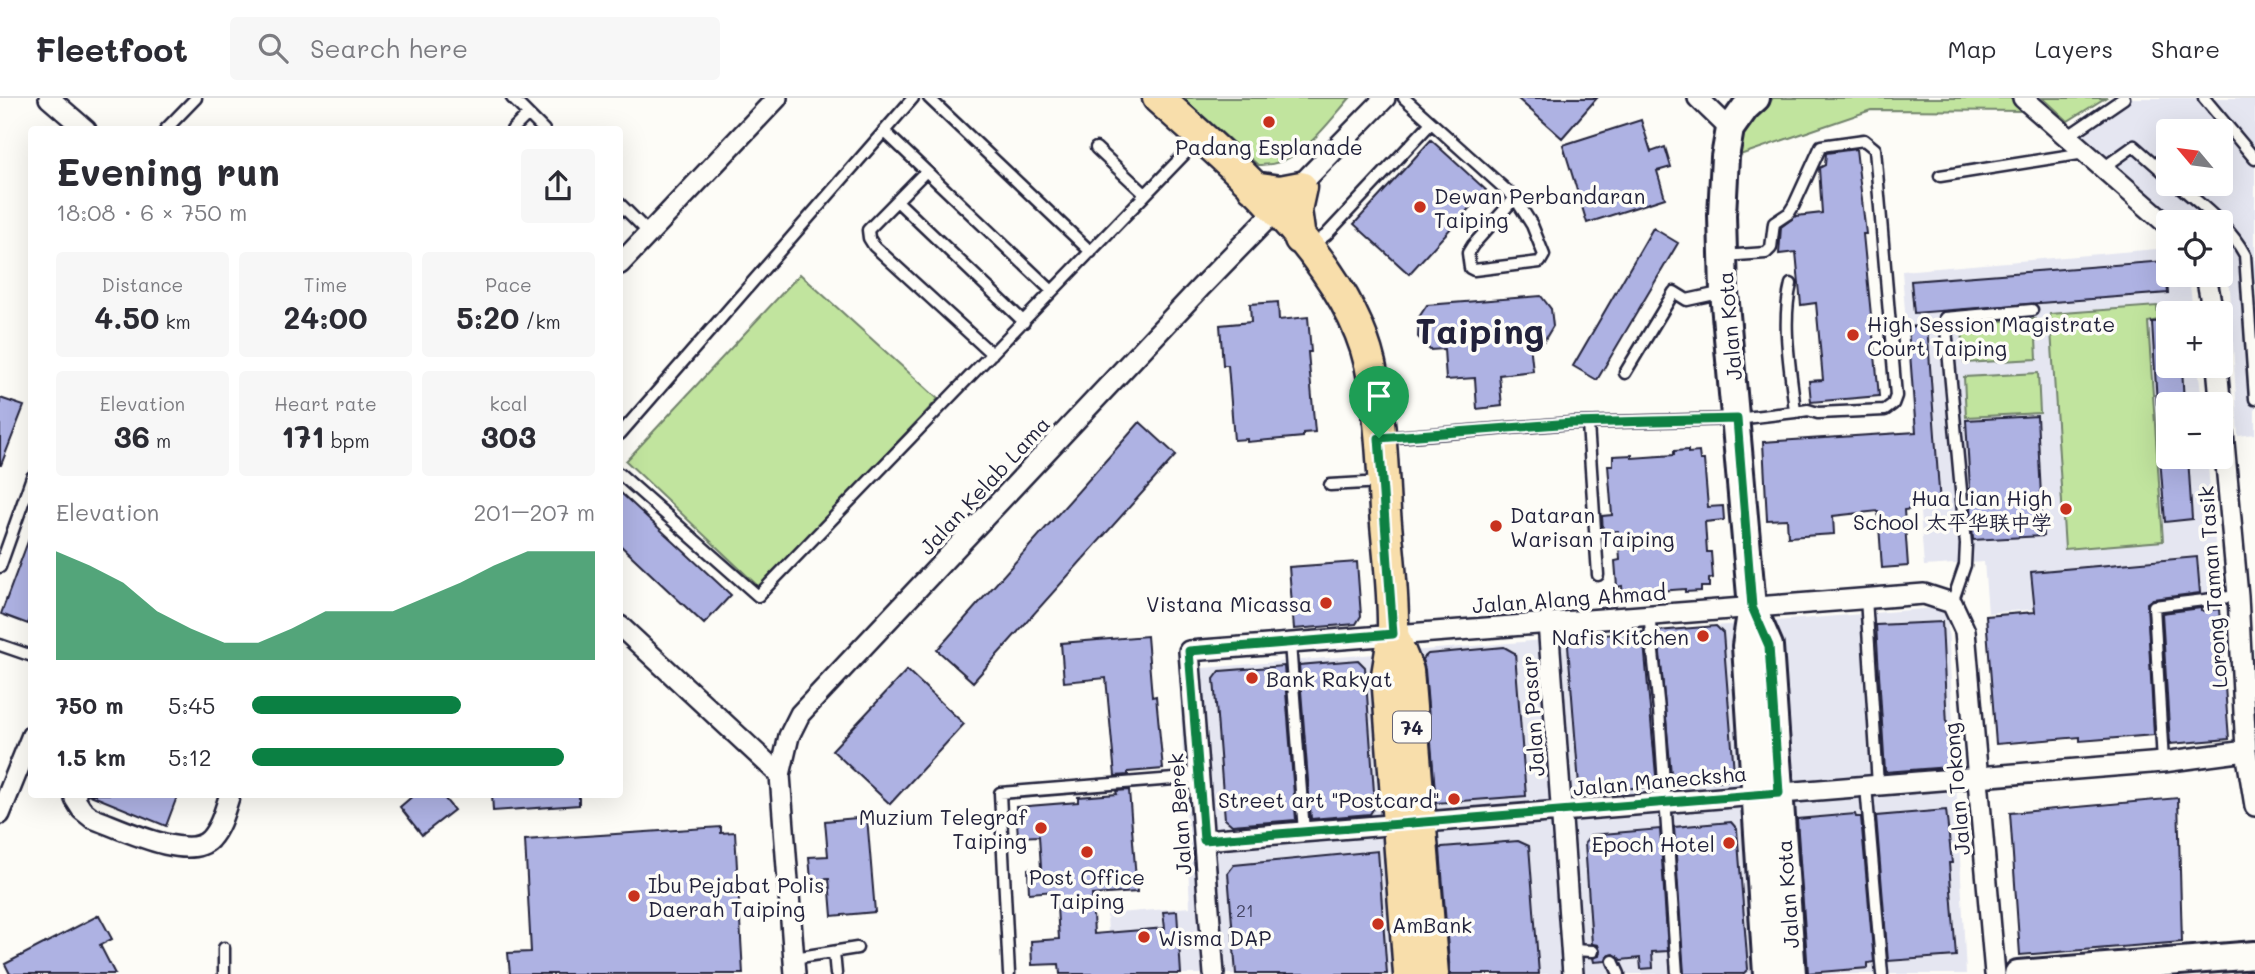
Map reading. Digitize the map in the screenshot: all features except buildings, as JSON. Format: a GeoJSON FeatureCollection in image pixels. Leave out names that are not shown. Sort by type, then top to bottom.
{"type":"FeatureCollection","features":[{"type":"Feature","properties":{"kind":"main road"},"geometry":{"type":"LineString","coordinates":[[1158,98],[1277,211],[1341,294],[1357,326],[1370,364],[1379,438],[1393,634]]}},
{"type":"Feature","properties":{"kind":"main road"},"geometry":{"type":"LineString","coordinates":[[1730,128],[1756,98]]}},
{"type":"Feature","properties":{"kind":"main road","name":"Jalan Kota"},"geometry":{"type":"LineString","coordinates":[[1730,128],[1725,157],[1724,292],[1752,607],[1769,646],[1768,974]]}},
{"type":"Feature","properties":{"kind":"main road"},"geometry":{"type":"LineString","coordinates":[[1253,187],[1279,191],[1301,187],[1296,210],[1304,244]]}},
{"type":"Feature","properties":{"kind":"main road","name":"74"},"geometry":{"type":"LineString","coordinates":[[1393,634],[1387,675],[1433,974]]}},
{"type":"Feature","properties":{"kind":"main road","name":"Jalan Kota"},"geometry":{"type":"LineString","coordinates":[[1767,794],[1792,974]]}},
{"type":"Feature","properties":{"kind":"main road","name":"74"},"geometry":{"type":"LineString","coordinates":[[1408,823],[1409,974]]}},
{"type":"Feature","properties":{"kind":"main road"},"geometry":{"type":"LineString","coordinates":[[2018,974],[2215,967],[2255,955]]}},
{"type":"Feature","properties":{"kind":"street"},"geometry":{"type":"LineString","coordinates":[[49,98],[81,126]]}},
{"type":"Feature","properties":{"kind":"street"},"geometry":{"type":"LineString","coordinates":[[623,261],[777,98]]}},
{"type":"Feature","properties":{"kind":"street","name":"Jalan Kelab Lama"},"geometry":{"type":"LineString","coordinates":[[794,966],[780,775],[789,736],[800,714],[1385,98]]}},
{"type":"Feature","properties":{"kind":"street"},"geometry":{"type":"LineString","coordinates":[[1698,98],[1730,128]]}},
{"type":"Feature","properties":{"kind":"street"},"geometry":{"type":"LineString","coordinates":[[2023,98],[2156,214]]}},
{"type":"Feature","properties":{"kind":"street","name":"Lorong Taman Tasik"},"geometry":{"type":"LineString","coordinates":[[2218,378],[2238,596],[2246,751],[2255,806]]}},
{"type":"Feature","properties":{"kind":"street","name":"Jalan Alang Ahmad"},"geometry":{"type":"LineString","coordinates":[[1189,651],[1924,594],[1952,603]]}},
{"type":"Feature","properties":{"kind":"street","name":"Jalan Tokong"},"geometry":{"type":"LineString","coordinates":[[1952,603],[1965,631],[1994,974]]}},
{"type":"Feature","properties":{"kind":"street","name":"Jalan Pasar"},"geometry":{"type":"LineString","coordinates":[[1548,622],[1573,974]]}},
{"type":"Feature","properties":{"kind":"street"},"geometry":{"type":"LineString","coordinates":[[623,629],[780,775]]}},
{"type":"Feature","properties":{"kind":"street","name":"Jalan Berek"},"geometry":{"type":"LineString","coordinates":[[1189,651],[1214,974]]}},
{"type":"Feature","properties":{"kind":"street"},"geometry":{"type":"LineString","coordinates":[[0,814],[28,745]]}},
{"type":"Feature","properties":{"kind":"street","name":"Jalan Manecksha"},"geometry":{"type":"LineString","coordinates":[[1204,840],[2163,762],[2246,751]]}},
{"type":"Feature","properties":{"kind":"street"},"geometry":{"type":"LineString","coordinates":[[75,798],[82,810],[92,818],[171,846],[190,849],[209,841],[228,798]]}},
{"type":"Feature","properties":{"kind":"lane"},"geometry":{"type":"LineString","coordinates":[[169,126],[196,98]]}},
{"type":"Feature","properties":{"kind":"lane"},"geometry":{"type":"LineString","coordinates":[[512,98],[540,126]]}},
{"type":"Feature","properties":{"kind":"lane"},"geometry":{"type":"LineString","coordinates":[[623,431],[913,98]]}},
{"type":"Feature","properties":{"kind":"lane"},"geometry":{"type":"LineString","coordinates":[[929,98],[1091,252]]}},
{"type":"Feature","properties":{"kind":"lane"},"geometry":{"type":"LineString","coordinates":[[1404,98],[1516,198],[1532,225],[1544,255],[1540,262],[1474,270],[1470,268],[1468,253],[1473,245],[1516,198]]}},
{"type":"Feature","properties":{"kind":"lane"},"geometry":{"type":"LineString","coordinates":[[2067,137],[2124,98]]}},
{"type":"Feature","properties":{"kind":"lane"},"geometry":{"type":"LineString","coordinates":[[2204,98],[2255,159]]}},
{"type":"Feature","properties":{"kind":"lane"},"geometry":{"type":"LineString","coordinates":[[516,126],[528,114]]}},
{"type":"Feature","properties":{"kind":"lane"},"geometry":{"type":"LineString","coordinates":[[1304,244],[1326,235],[1431,123]]}},
{"type":"Feature","properties":{"kind":"lane"},"geometry":{"type":"LineString","coordinates":[[884,131],[1052,291]]}},
{"type":"Feature","properties":{"kind":"lane"},"geometry":{"type":"LineString","coordinates":[[623,477],[758,596],[1201,136]]}},
{"type":"Feature","properties":{"kind":"lane"},"geometry":{"type":"LineString","coordinates":[[1379,438],[1572,423],[1737,419],[1808,410],[1818,414],[1885,410],[1893,404],[1896,396],[1875,149],[1864,140],[1821,146],[1794,205],[1789,213],[1774,223],[1771,248],[1766,253],[1723,256]]}},
{"type":"Feature","properties":{"kind":"lane"},"geometry":{"type":"LineString","coordinates":[[2103,168],[2134,146],[2156,165]]}},
{"type":"Feature","properties":{"kind":"lane"},"geometry":{"type":"LineString","coordinates":[[1096,148],[1144,194]]}},
{"type":"Feature","properties":{"kind":"lane"},"geometry":{"type":"LineString","coordinates":[[1940,176],[2086,153]]}},
{"type":"Feature","properties":{"kind":"lane"},"geometry":{"type":"LineString","coordinates":[[925,172],[868,230],[869,238],[874,246],[992,354]]}},
{"type":"Feature","properties":{"kind":"lane"},"geometry":{"type":"LineString","coordinates":[[2191,196],[2227,228],[2237,239],[2245,255],[2255,399]]}},
{"type":"Feature","properties":{"kind":"lane"},"geometry":{"type":"LineString","coordinates":[[897,201],[1024,322]]}},
{"type":"Feature","properties":{"kind":"lane"},"geometry":{"type":"LineString","coordinates":[[623,207],[649,233]]}},
{"type":"Feature","properties":{"kind":"lane"},"geometry":{"type":"LineString","coordinates":[[1791,284],[1786,303],[1786,321],[1795,412]]}},
{"type":"Feature","properties":{"kind":"lane"},"geometry":{"type":"LineString","coordinates":[[1625,373],[1674,292],[1687,300],[1724,292]]}},
{"type":"Feature","properties":{"kind":"lane"},"geometry":{"type":"LineString","coordinates":[[1952,603],[1965,565],[1966,544],[1945,318],[2032,310]]}},
{"type":"Feature","properties":{"kind":"lane"},"geometry":{"type":"LineString","coordinates":[[1588,424],[1598,575]]}},
{"type":"Feature","properties":{"kind":"lane"},"geometry":{"type":"LineString","coordinates":[[1330,485],[1384,481]]}},
{"type":"Feature","properties":{"kind":"lane"},"geometry":{"type":"LineString","coordinates":[[0,567],[28,488]]}},
{"type":"Feature","properties":{"kind":"lane"},"geometry":{"type":"LineString","coordinates":[[2163,762],[2154,606],[2238,596]]}},
{"type":"Feature","properties":{"kind":"lane"},"geometry":{"type":"LineString","coordinates":[[1866,598],[1882,974]]}},
{"type":"Feature","properties":{"kind":"lane"},"geometry":{"type":"LineString","coordinates":[[1648,614],[1677,974]]}},
{"type":"Feature","properties":{"kind":"lane"},"geometry":{"type":"LineString","coordinates":[[1290,643],[1304,832]]}},
{"type":"Feature","properties":{"kind":"lane"},"geometry":{"type":"LineString","coordinates":[[0,645],[28,655]]}},
{"type":"Feature","properties":{"kind":"lane"},"geometry":{"type":"LineString","coordinates":[[1009,974],[1000,793],[1199,777]]}},
{"type":"Feature","properties":{"kind":"lane"},"geometry":{"type":"LineString","coordinates":[[223,948],[224,974]]}},
{"type":"Feature","properties":{"kind":"lane"},"geometry":{"type":"LineString","coordinates":[[794,966],[834,952],[857,948]]}},
{"type":"Feature","properties":{"kind":"lane"},"geometry":{"type":"LineString","coordinates":[[1571,950],[1593,951]]}},
{"type":"Feature","properties":{"kind":"lane"},"geometry":{"type":"LineString","coordinates":[[834,952],[836,974]]}},
{"type":"Feature","properties":{"kind":"lane"},"geometry":{"type":"LineString","coordinates":[[1613,961],[1619,974]]}},
{"type":"Feature","properties":{"kind":"shaded area"},"geometry":{"type":"Polygon","coordinates":[[[2114,98],[2255,98],[2255,434],[2238,436],[2233,301],[2231,301],[2230,287],[2233,287],[2233,210],[2161,210],[2069,128],[2114,98]]]}},
{"type":"Feature","properties":{"kind":"shaded area","name":"Hua Lian High School 太平华联中学"},"geometry":{"type":"Polygon","coordinates":[[[2156,249],[2156,287],[2190,287],[2192,301],[2156,301],[2156,378],[2199,378],[2201,392],[2156,392],[2156,469],[2208,469],[2220,594],[1988,613],[1984,562],[1924,566],[1902,271],[2156,249]]]}},
{"type":"Feature","properties":{"kind":"shaded area"},"geometry":{"type":"Polygon","coordinates":[[[1947,607],[1966,974],[1110,974],[1107,914],[1190,907],[1179,670],[1947,607]]]}},
{"type":"Feature","properties":{"kind":"green space","name":"Padang Esplanade"},"geometry":{"type":"Polygon","coordinates":[[[1183,98],[1350,98],[1321,132],[1299,152],[1273,164],[1258,165],[1183,98]]]}},
{"type":"Feature","properties":{"kind":"green space"},"geometry":{"type":"Polygon","coordinates":[[[1773,98],[2017,98],[2032,111],[1871,110],[1734,157],[1743,133],[1773,98]]]}},
{"type":"Feature","properties":{"kind":"green space"},"geometry":{"type":"Polygon","coordinates":[[[2043,98],[2105,98],[2068,121],[2043,98]]]}},
{"type":"Feature","properties":{"kind":"green space"},"geometry":{"type":"Polygon","coordinates":[[[800,274],[938,399],[760,588],[626,461],[800,274]]]}},
{"type":"Feature","properties":{"kind":"green space"},"geometry":{"type":"Polygon","coordinates":[[[2156,306],[2156,320],[2148,322],[2163,541],[2065,549],[2050,314],[2156,306]]]}},
{"type":"Feature","properties":{"kind":"green space"},"geometry":{"type":"Polygon","coordinates":[[[2035,319],[2037,359],[1964,363],[1962,323],[2035,319]]]}},
{"type":"Feature","properties":{"kind":"green space"},"geometry":{"type":"Polygon","coordinates":[[[2038,373],[2040,413],[1966,417],[1964,377],[2038,373]]]}},
{"type":"Feature","properties":{"kind":"place","name":"Padang Esplanade"},"geometry":{"type":"Point","coordinates":[1269,122]}},
{"type":"Feature","properties":{"kind":"place","name":"Dewan Perbandaran Taiping"},"geometry":{"type":"Point","coordinates":[1420,207]}},
{"type":"Feature","properties":{"kind":"place","name":"High Session Magistrate Court Taiping"},"geometry":{"type":"Point","coordinates":[1853,335]}},
{"type":"Feature","properties":{"kind":"place","name":"Hua Lian High School 太平华联中学"},"geometry":{"type":"Point","coordinates":[2066,509]}},
{"type":"Feature","properties":{"kind":"place","name":"Dataran Warisan Taiping"},"geometry":{"type":"Point","coordinates":[1496,526]}},
{"type":"Feature","properties":{"kind":"place","name":"Vistana Micassa"},"geometry":{"type":"Point","coordinates":[1326,603]}},
{"type":"Feature","properties":{"kind":"place","name":"Nafis Kitchen"},"geometry":{"type":"Point","coordinates":[1703,636]}},
{"type":"Feature","properties":{"kind":"place","name":"Bank Rakyat"},"geometry":{"type":"Point","coordinates":[1252,678]}},
{"type":"Feature","properties":{"kind":"place","name":"Street art \"Postcard\""},"geometry":{"type":"Point","coordinates":[1454,799]}},
{"type":"Feature","properties":{"kind":"place","name":"Muzium Telegraf Taiping"},"geometry":{"type":"Point","coordinates":[1041,828]}},
{"type":"Feature","properties":{"kind":"place","name":"Epoch Hotel"},"geometry":{"type":"Point","coordinates":[1729,843]}},
{"type":"Feature","properties":{"kind":"place","name":"Post Office Taiping"},"geometry":{"type":"Point","coordinates":[1087,852]}},
{"type":"Feature","properties":{"kind":"place","name":"Ibu Pejabat Polis Daerah Taiping"},"geometry":{"type":"Point","coordinates":[634,896]}},
{"type":"Feature","properties":{"kind":"place","name":"AmBank"},"geometry":{"type":"Point","coordinates":[1378,924]}},
{"type":"Feature","properties":{"kind":"place","name":"Wisma DAP"},"geometry":{"type":"Point","coordinates":[1144,937]}},
{"type":"Feature","properties":{"kind":"district","name":"Taiping"},"geometry":{"type":"Point","coordinates":[1480,330]}},
{"type":"Feature","properties":{"kind":"route"},"geometry":{"type":"LineString","coordinates":[[1737,419],[1752,607],[1769,646],[1779,793],[1204,840],[1189,651],[1393,634],[1379,438],[1572,423],[1737,419]]}}]}
